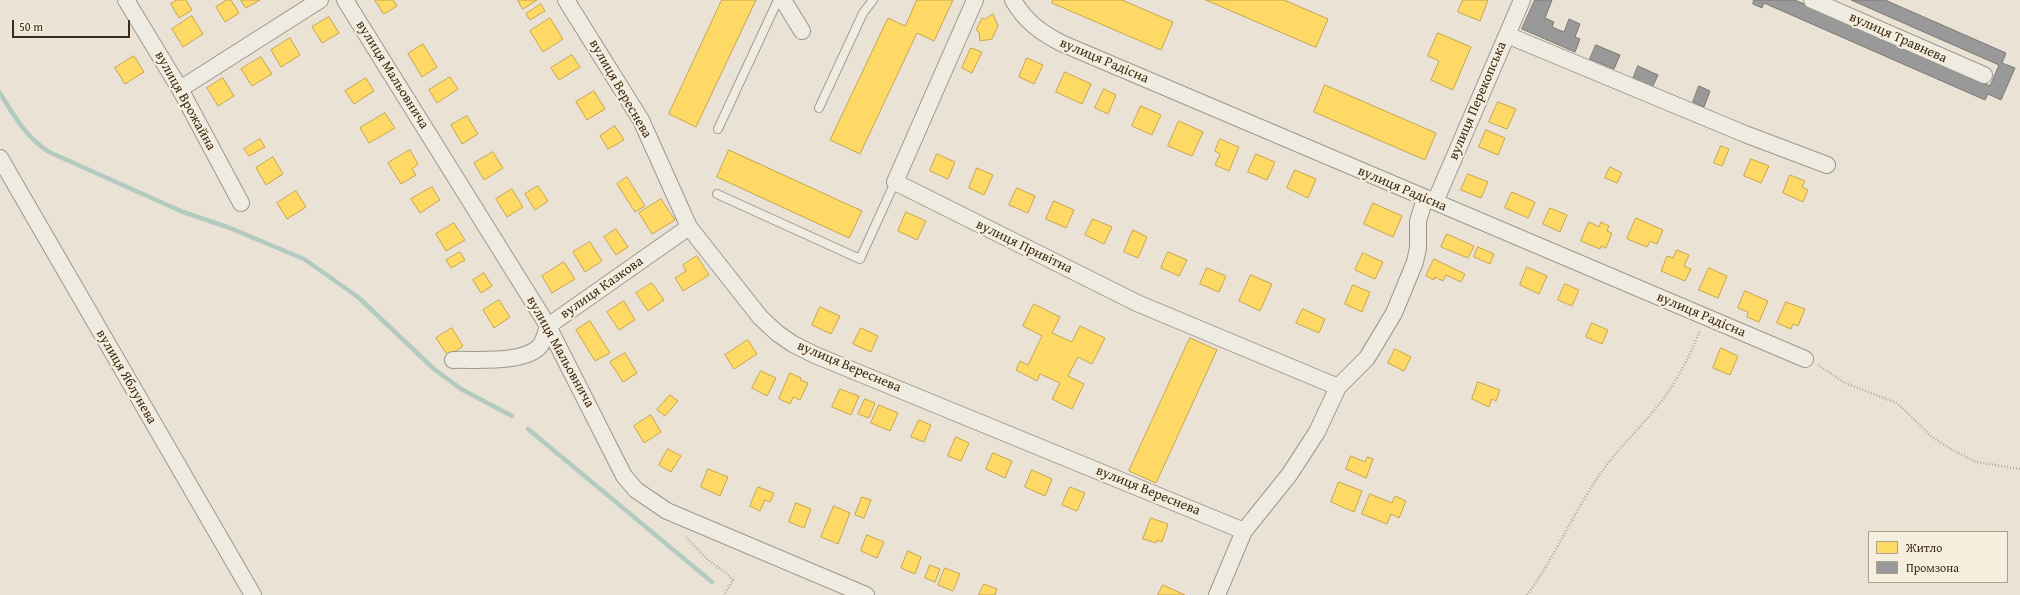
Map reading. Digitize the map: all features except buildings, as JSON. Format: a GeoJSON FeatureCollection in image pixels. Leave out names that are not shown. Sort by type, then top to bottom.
{"type":"FeatureCollection","features":[{"type":"Feature","properties":{"kind":"street","name":"вулиця Врожайна"},"geometry":{"type":"LineString","coordinates":[[126,0],[180,89],[241,203]]}},
{"type":"Feature","properties":{"kind":"street"},"geometry":{"type":"LineString","coordinates":[[180,89],[320,0]]}},
{"type":"Feature","properties":{"kind":"street","name":"вулиця Мальовнича"},"geometry":{"type":"LineString","coordinates":[[345,0],[548,326],[624,476],[636,490],[667,511],[866,595]]}},
{"type":"Feature","properties":{"kind":"street","name":"вулиця Вереснева"},"geometry":{"type":"LineString","coordinates":[[566,0],[641,120],[689,227],[760,317],[777,333],[793,344],[815,355],[1244,531]]}},
{"type":"Feature","properties":{"kind":"street"},"geometry":{"type":"LineString","coordinates":[[783,0],[802,31]]}},
{"type":"Feature","properties":{"kind":"street"},"geometry":{"type":"LineString","coordinates":[[895,182],[975,0]]}},
{"type":"Feature","properties":{"kind":"street","name":"вулиця Радісна"},"geometry":{"type":"LineString","coordinates":[[1013,0],[1022,15],[1039,31],[1061,43],[1805,359]]}},
{"type":"Feature","properties":{"kind":"street","name":"вулиця Перекопська"},"geometry":{"type":"LineString","coordinates":[[1217,595],[1244,531],[1293,469],[1316,432],[1338,386],[1367,358],[1394,313],[1415,262],[1418,248],[1418,221],[1430,200],[1522,0]]}},
{"type":"Feature","properties":{"kind":"street","name":"вулиця Травнева"},"geometry":{"type":"LineString","coordinates":[[1812,0],[1984,75]]}},
{"type":"Feature","properties":{"kind":"street"},"geometry":{"type":"LineString","coordinates":[[1507,35],[1745,134],[1827,165]]}},
{"type":"Feature","properties":{"kind":"street","name":"вулиця Яблунева"},"geometry":{"type":"LineString","coordinates":[[0,158],[253,595]]}},
{"type":"Feature","properties":{"kind":"street","name":"вулиця Привітна"},"geometry":{"type":"LineString","coordinates":[[895,182],[1137,303],[1338,386]]}},
{"type":"Feature","properties":{"kind":"street","name":"вулиця Казкова"},"geometry":{"type":"LineString","coordinates":[[453,360],[512,358],[528,355],[540,345],[548,326],[689,227]]}},
{"type":"Feature","properties":{"kind":"lane"},"geometry":{"type":"LineString","coordinates":[[718,129],[778,0]]}},
{"type":"Feature","properties":{"kind":"lane"},"geometry":{"type":"LineString","coordinates":[[819,108],[863,13],[873,0]]}},
{"type":"Feature","properties":{"kind":"lane"},"geometry":{"type":"LineString","coordinates":[[717,194],[860,259],[895,182]]}},
{"type":"Feature","properties":{"kind":"path"},"geometry":{"type":"LineString","coordinates":[[1527,595],[1550,562],[1584,499],[1603,470],[1650,416],[1674,383],[1691,352],[1705,317]]}},
{"type":"Feature","properties":{"kind":"path"},"geometry":{"type":"LineString","coordinates":[[1805,359],[1824,367],[1845,383],[1897,403],[1932,437],[1952,450],[1976,462],[2020,469]]}},
{"type":"Feature","properties":{"kind":"path"},"geometry":{"type":"LineString","coordinates":[[684,535],[708,560],[733,580],[724,595]]}},
{"type":"Feature","properties":{"kind":"waterway"},"geometry":{"type":"LineString","coordinates":[[0,93],[27,133],[49,152],[183,212],[230,228],[304,259],[358,297],[434,369],[461,389],[512,416]]}},
{"type":"Feature","properties":{"kind":"waterway"},"geometry":{"type":"LineString","coordinates":[[528,429],[712,582]]}}]}
